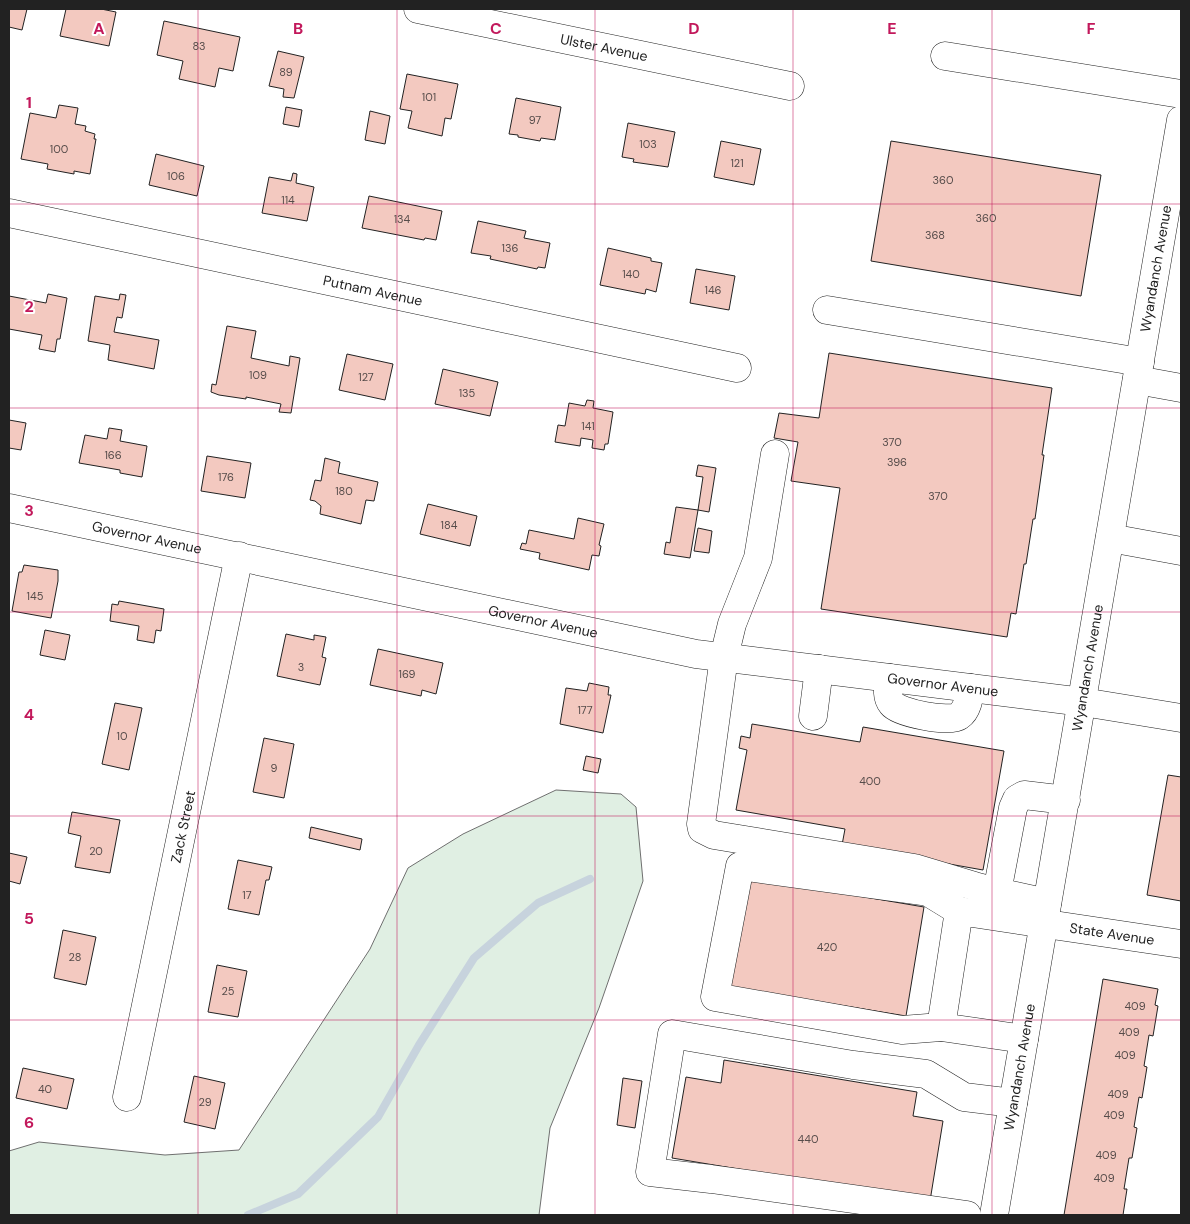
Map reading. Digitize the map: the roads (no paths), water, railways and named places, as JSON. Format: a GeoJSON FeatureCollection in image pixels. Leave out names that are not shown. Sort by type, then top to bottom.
{"type":"FeatureCollection","features":[{"type":"Feature","properties":{"kind":"street","name":"Ulster Avenue"},"geometry":{"type":"LineString","coordinates":[[418,9],[790,86]]}},
{"type":"Feature","properties":{"kind":"street"},"geometry":{"type":"LineString","coordinates":[[945,56],[1181,94]]}},
{"type":"Feature","properties":{"kind":"street","name":"Wyandanch Avenue"},"geometry":{"type":"LineString","coordinates":[[994,1215],[1139,371],[1176,176],[1181,120]]}},
{"type":"Feature","properties":{"kind":"street","name":"Putnam Avenue"},"geometry":{"type":"LineString","coordinates":[[9,214],[736,368]]}},
{"type":"Feature","properties":{"kind":"street"},"geometry":{"type":"LineString","coordinates":[[827,310],[1139,371],[1181,388]]}},
{"type":"Feature","properties":{"kind":"street"},"geometry":{"type":"LineString","coordinates":[[774,454],[758,558],[732,624],[724,657],[701,824],[702,829],[704,832],[714,836],[914,868],[997,892],[1045,912]]}},
{"type":"Feature","properties":{"kind":"street","name":"Governor Avenue"},"geometry":{"type":"LineString","coordinates":[[9,508],[686,652],[1083,702],[1181,718]]}},
{"type":"Feature","properties":{"kind":"street"},"geometry":{"type":"LineString","coordinates":[[1110,538],[1181,550]]}},
{"type":"Feature","properties":{"kind":"street","name":"Zack Street"},"geometry":{"type":"LineString","coordinates":[[127,1097],[239,556]]}},
{"type":"Feature","properties":{"kind":"street"},"geometry":{"type":"LineString","coordinates":[[813,716],[819,669]]}},
{"type":"Feature","properties":{"kind":"street"},"geometry":{"type":"LineString","coordinates":[[997,892],[1016,800],[1024,795],[1066,800]]}},
{"type":"Feature","properties":{"kind":"street"},"geometry":{"type":"LineString","coordinates":[[1024,1039],[941,1027],[902,1030],[715,997],[740,866],[928,892],[959,912],[1045,912]]}},
{"type":"Feature","properties":{"kind":"street"},"geometry":{"type":"LineString","coordinates":[[941,1027],[959,912]]}},
{"type":"Feature","properties":{"kind":"street","name":"State Avenue"},"geometry":{"type":"LineString","coordinates":[[1045,912],[1181,944]]}},
{"type":"Feature","properties":{"kind":"street"},"geometry":{"type":"LineString","coordinates":[[967,1215],[650,1172],[672,1034],[853,1065],[926,1074],[964,1097],[1013,1104]]}},
{"type":"Feature","properties":{"kind":"waterway"},"geometry":{"type":"LineString","coordinates":[[248,1215],[298,1194],[378,1117],[419,1045],[474,958],[538,903],[590,879]]}}]}
